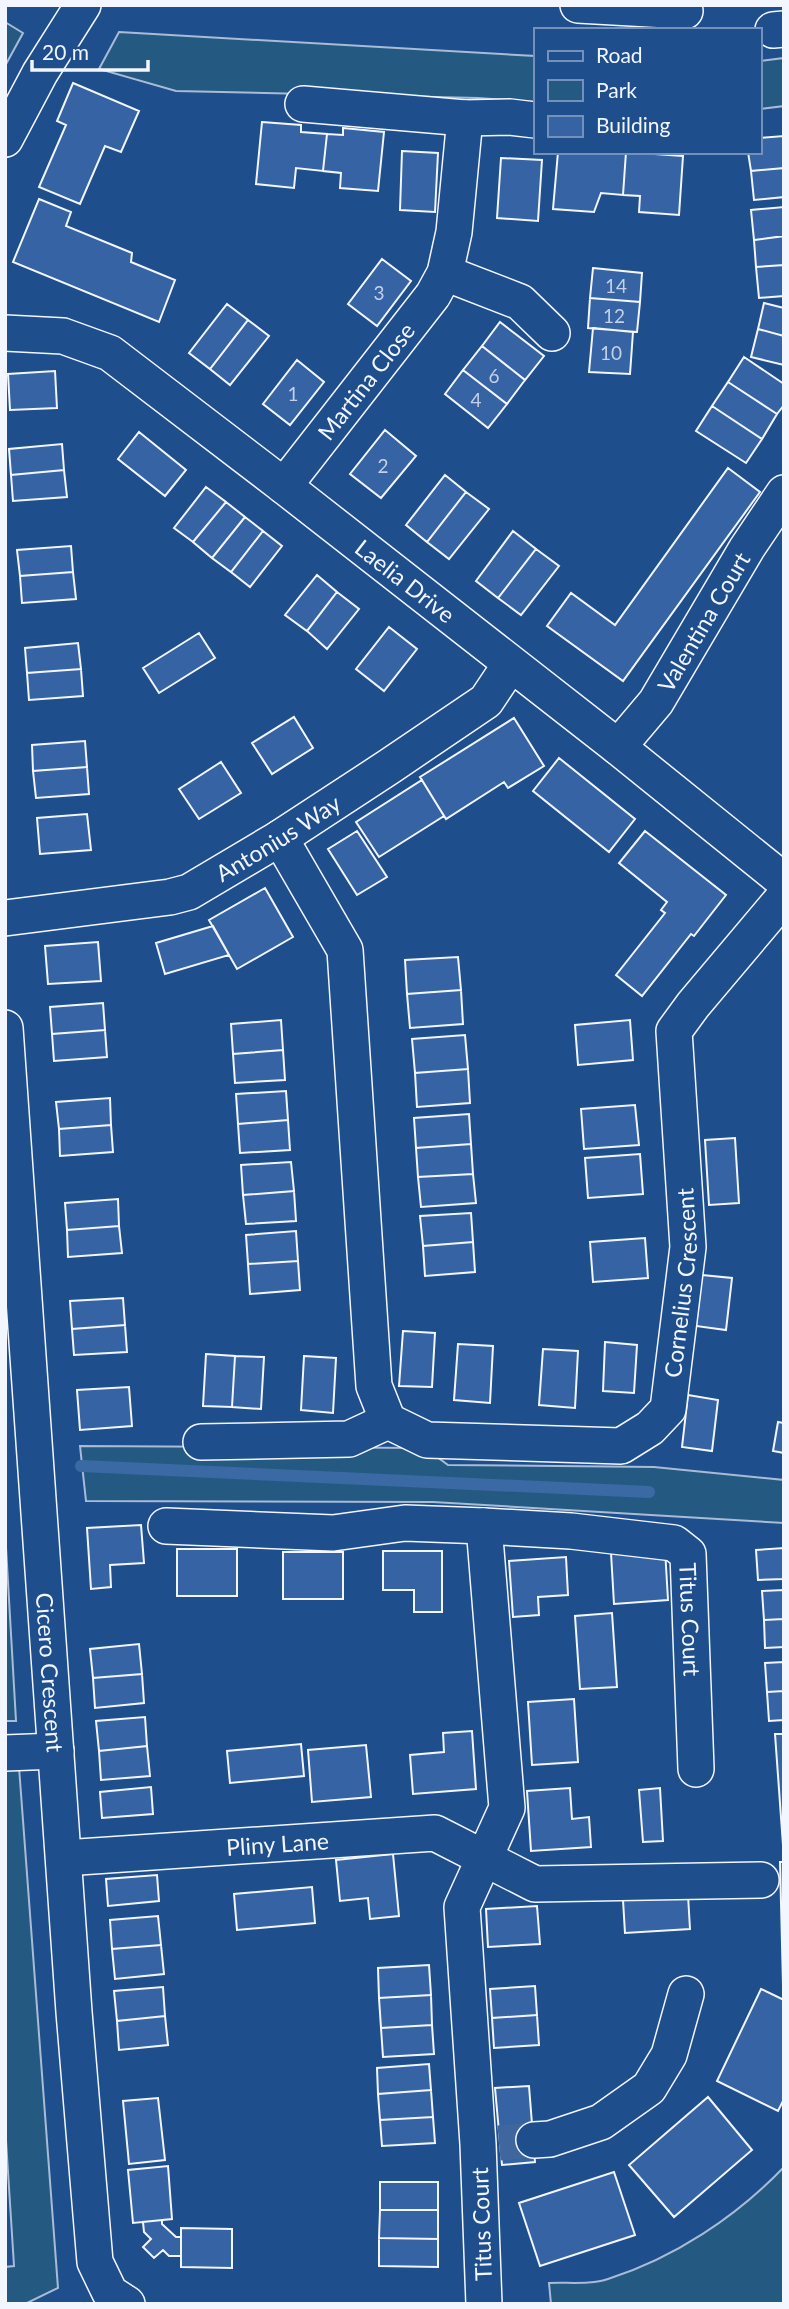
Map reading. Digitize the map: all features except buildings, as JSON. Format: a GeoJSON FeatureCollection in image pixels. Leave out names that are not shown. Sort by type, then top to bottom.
{"type":"FeatureCollection","features":[{"type":"Feature","properties":{"kind":"street"},"geometry":{"type":"LineString","coordinates":[[5,139],[40,73],[83,5]]}},
{"type":"Feature","properties":{"kind":"street"},"geometry":{"type":"LineString","coordinates":[[578,5],[685,10]]}},
{"type":"Feature","properties":{"kind":"street"},"geometry":{"type":"LineString","coordinates":[[303,104],[464,118],[510,117],[534,120]]}},
{"type":"Feature","properties":{"kind":"street","name":"Martina Close"},"geometry":{"type":"LineString","coordinates":[[284,486],[433,295],[445,273],[454,232],[464,118]]}},
{"type":"Feature","properties":{"kind":"street"},"geometry":{"type":"LineString","coordinates":[[445,273],[520,302],[552,333]]}},
{"type":"Feature","properties":{"kind":"street","name":"Laelia Drive"},"geometry":{"type":"LineString","coordinates":[[5,333],[63,336],[110,353],[618,747],[784,881]]}},
{"type":"Feature","properties":{"kind":"street","name":"Valentina Court"},"geometry":{"type":"LineString","coordinates":[[618,747],[656,702],[747,548],[784,493]]}},
{"type":"Feature","properties":{"kind":"street","name":"Antonius Way"},"geometry":{"type":"LineString","coordinates":[[5,918],[144,901],[189,892],[280,838],[486,701],[510,665]]}},
{"type":"Feature","properties":{"kind":"street"},"geometry":{"type":"LineString","coordinates":[[201,1442],[349,1439],[388,1421],[374,1386],[345,950],[280,838]]}},
{"type":"Feature","properties":{"kind":"street","name":"Cornelius Crescent"},"geometry":{"type":"LineString","coordinates":[[388,1421],[427,1440],[621,1446],[650,1428],[668,1409],[688,1247],[674,1031],[784,897]]}},
{"type":"Feature","properties":{"kind":"street","name":"Cicero Crescent"},"geometry":{"type":"LineString","coordinates":[[5,1028],[18,1392],[56,1751],[95,2262],[109,2300]]}},
{"type":"Feature","properties":{"kind":"street","name":"Titus Court"},"geometry":{"type":"LineString","coordinates":[[166,1526],[333,1533],[405,1523],[571,1531],[674,1543],[688,1554],[695,1769]]}},
{"type":"Feature","properties":{"kind":"street","name":"Titus Court"},"geometry":{"type":"LineString","coordinates":[[484,1526],[507,1808],[462,1907],[489,2143],[484,2304]]}},
{"type":"Feature","properties":{"kind":"street"},"geometry":{"type":"LineString","coordinates":[[5,1753],[56,1751]]}},
{"type":"Feature","properties":{"kind":"street","name":"Pliny Lane"},"geometry":{"type":"LineString","coordinates":[[64,1858],[435,1833],[483,1857]]}},
{"type":"Feature","properties":{"kind":"street"},"geometry":{"type":"LineString","coordinates":[[483,1857],[535,1884],[761,1880]]}},
{"type":"Feature","properties":{"kind":"street"},"geometry":{"type":"LineString","coordinates":[[534,2140],[550,2139],[601,2122],[649,2088],[669,2056],[687,1994]]}},
{"type":"Feature","properties":{"kind":"green space"},"geometry":{"type":"Polygon","coordinates":[[[5,22],[23,33],[5,66],[5,22]]]}},
{"type":"Feature","properties":{"kind":"green space"},"geometry":{"type":"Polygon","coordinates":[[[119,32],[534,56],[534,102],[478,98],[176,91],[99,69],[119,32]]]}},
{"type":"Feature","properties":{"kind":"green space"},"geometry":{"type":"Polygon","coordinates":[[[784,58],[784,106],[761,109],[761,61],[784,58]]]}},
{"type":"Feature","properties":{"kind":"green space"},"geometry":{"type":"Polygon","coordinates":[[[80,1446],[425,1448],[448,1465],[654,1467],[784,1480],[784,1523],[433,1502],[86,1501],[80,1446]]]}},
{"type":"Feature","properties":{"kind":"green space"},"geometry":{"type":"Polygon","coordinates":[[[5,1530],[16,1721],[5,1721],[5,1530]]]}},
{"type":"Feature","properties":{"kind":"green space"},"geometry":{"type":"Polygon","coordinates":[[[19,1767],[58,2288],[25,2304],[5,2304],[5,2267],[14,2266],[5,2125],[5,1768],[19,1767]]]}},
{"type":"Feature","properties":{"kind":"green space"},"geometry":{"type":"Polygon","coordinates":[[[784,2167],[784,2304],[551,2304],[549,2283],[601,2281],[657,2260],[725,2219],[784,2167]]]}},
{"type":"Feature","properties":{"kind":"waterway"},"geometry":{"type":"LineString","coordinates":[[81,1466],[649,1492]]}},
{"type":"Feature","properties":{"kind":"tunnel"},"geometry":{"type":"LineString","coordinates":[[499,2143],[534,2140]]}}]}
